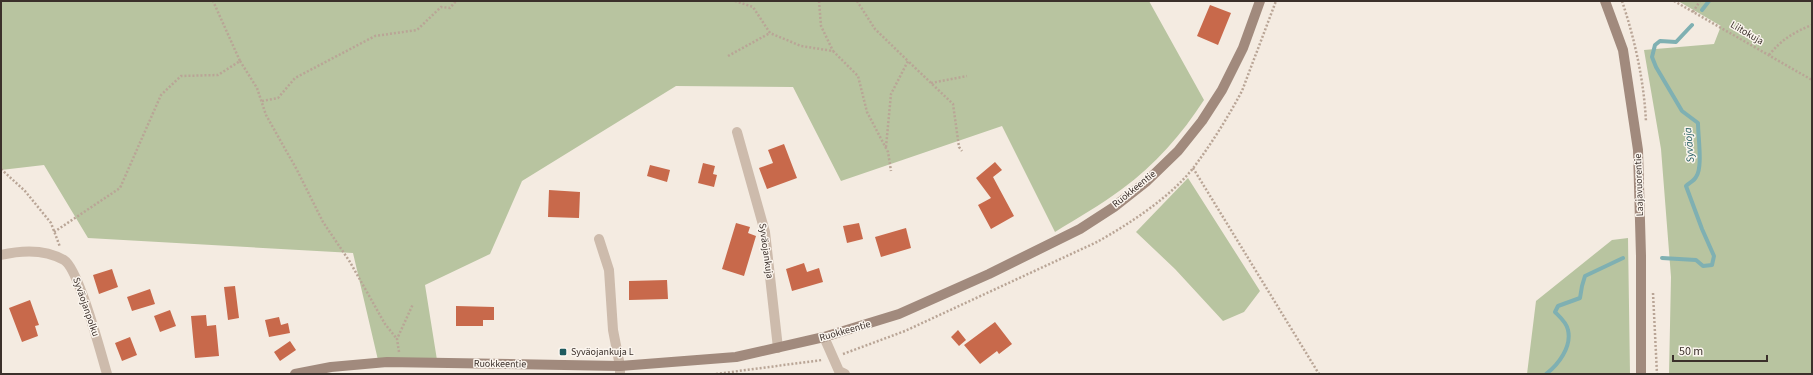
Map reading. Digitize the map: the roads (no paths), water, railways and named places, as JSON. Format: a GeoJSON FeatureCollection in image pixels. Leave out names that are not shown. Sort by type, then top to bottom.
{"type":"FeatureCollection","features":[{"type":"Feature","properties":{"kind":"street","name":"Ruokkeentie"},"geometry":{"type":"LineString","coordinates":[[295,374],[331,367],[400,363],[620,370],[736,357],[824,337],[892,316],[931,301],[1040,250],[1080,229],[1114,207],[1147,181],[1178,151],[1202,122],[1222,90],[1243,48],[1260,1]]}},
{"type":"Feature","properties":{"kind":"street","name":"Laajavuorentie"},"geometry":{"type":"LineString","coordinates":[[1605,1],[1623,50],[1638,150],[1641,374]]}},
{"type":"Feature","properties":{"kind":"street","name":"Syväojankuja"},"geometry":{"type":"LineString","coordinates":[[737,132],[765,232],[778,348]]}},
{"type":"Feature","properties":{"kind":"street"},"geometry":{"type":"LineString","coordinates":[[600,239],[609,270],[613,330],[620,370]]}},
{"type":"Feature","properties":{"kind":"street","name":"Syväojanpolku"},"geometry":{"type":"LineString","coordinates":[[1,255],[38,251],[65,260],[76,277],[107,374]]}},
{"type":"Feature","properties":{"kind":"street"},"geometry":{"type":"LineString","coordinates":[[824,337],[839,370],[845,374]]}},
{"type":"Feature","properties":{"kind":"waterway","name":"Syväoja"},"geometry":{"type":"LineString","coordinates":[[1702,10],[1709,1]]}},
{"type":"Feature","properties":{"kind":"waterway","name":"Syväoja"},"geometry":{"type":"LineString","coordinates":[[1662,258],[1696,260],[1703,266],[1712,265],[1714,256],[1686,186],[1693,181],[1698,173],[1700,152],[1698,123],[1682,111],[1656,67],[1652,57],[1655,45],[1660,41],[1676,42],[1692,25]]}},
{"type":"Feature","properties":{"kind":"waterway","name":"Syväoja"},"geometry":{"type":"LineString","coordinates":[[1546,374],[1559,361],[1568,343],[1569,336],[1567,327],[1563,320],[1555,312],[1558,306],[1580,298],[1585,276],[1623,258]]}},
{"type":"Feature","properties":{"kind":"place","name":"Syväojankuja L"},"geometry":{"type":"Point","coordinates":[563,352]}}]}
